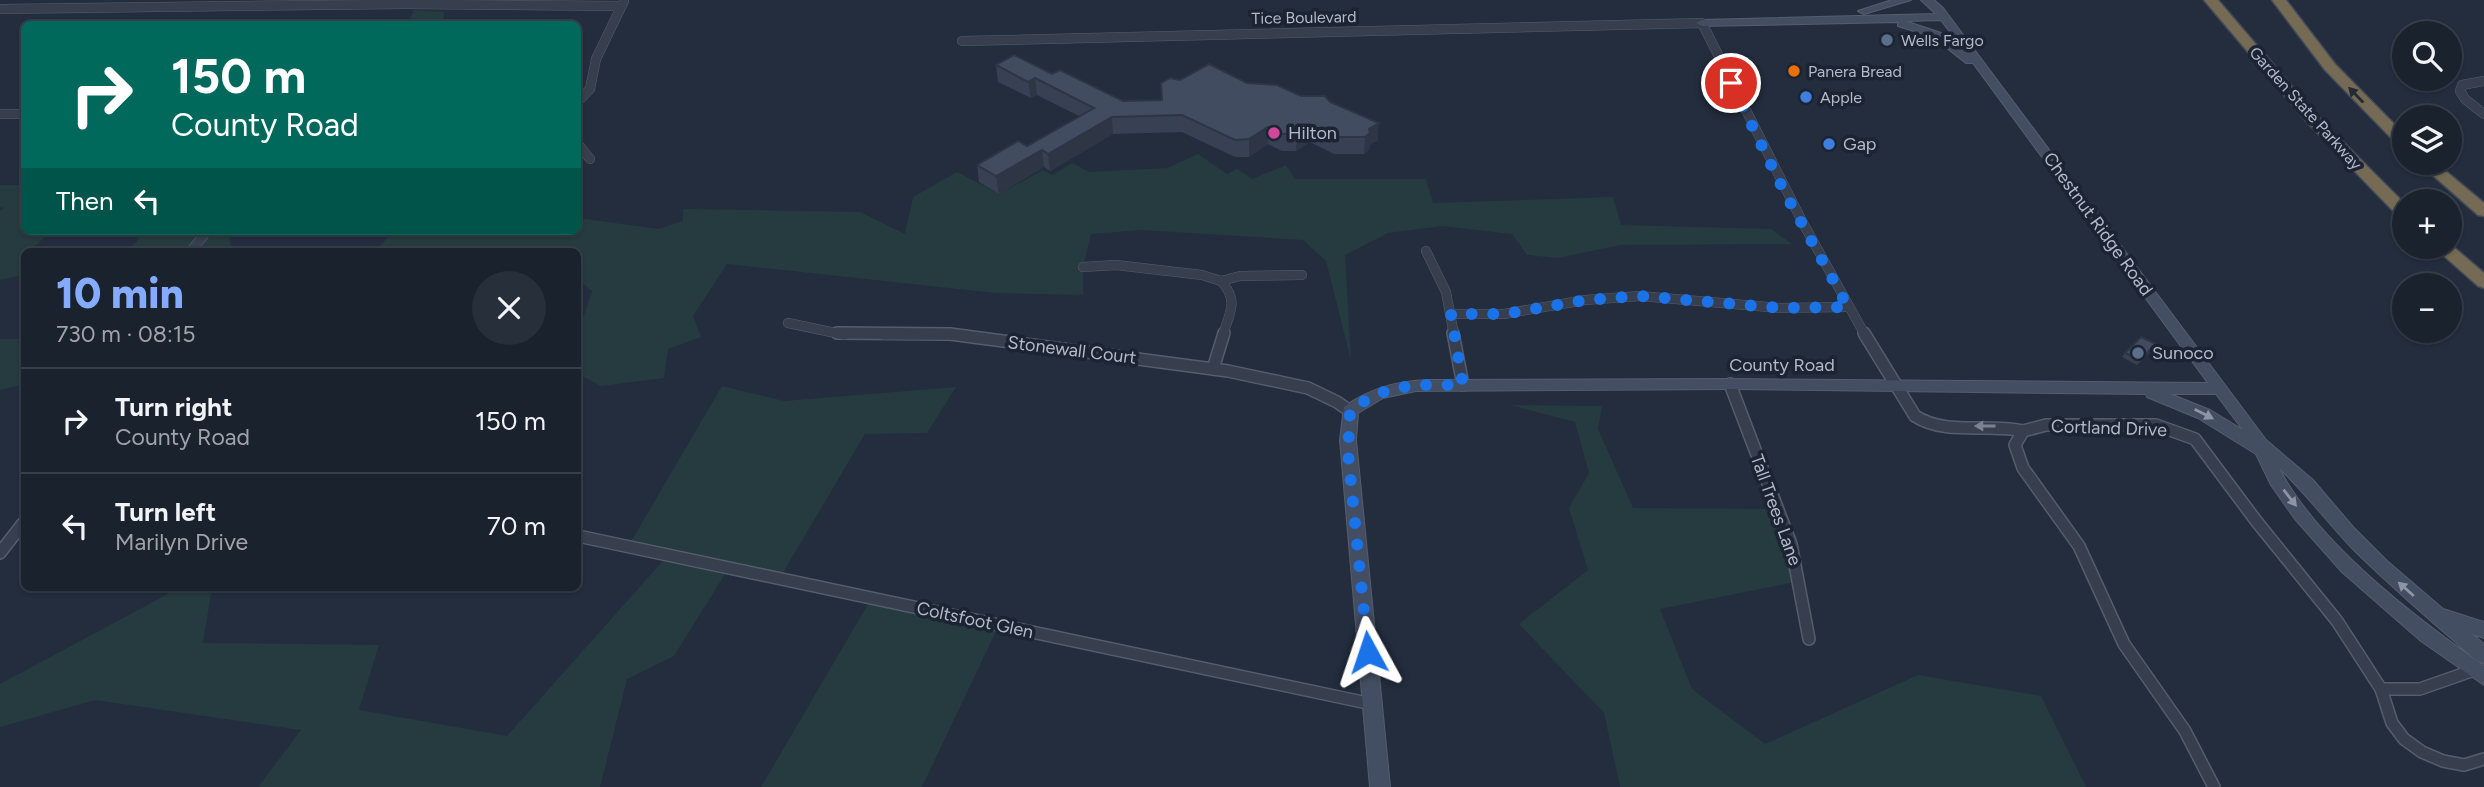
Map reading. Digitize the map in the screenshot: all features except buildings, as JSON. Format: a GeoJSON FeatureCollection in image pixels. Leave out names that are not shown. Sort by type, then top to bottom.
{"type":"FeatureCollection","features":[{"type":"Feature","properties":{"kind":"highway","name":"Garden State Parkway"},"geometry":{"type":"LineString","coordinates":[[2211,0],[2313,120],[2392,200]]}},
{"type":"Feature","properties":{"kind":"highway"},"geometry":{"type":"LineString","coordinates":[[2279,0],[2330,66],[2392,130]]}},
{"type":"Feature","properties":{"kind":"highway"},"geometry":{"type":"LineString","coordinates":[[2441,175],[2484,211]]}},
{"type":"Feature","properties":{"kind":"highway"},"geometry":{"type":"LineString","coordinates":[[2457,259],[2484,282]]}},
{"type":"Feature","properties":{"kind":"main road"},"geometry":{"type":"LineString","coordinates":[[1860,16],[1905,0]]}},
{"type":"Feature","properties":{"kind":"main road","name":"Chestnut Ridge Road"},"geometry":{"type":"LineString","coordinates":[[1927,0],[1939,9],[2221,389],[2260,445],[2280,485],[2340,557],[2395,609],[2482,668]]}},
{"type":"Feature","properties":{"kind":"main road","name":"Tice Boulevard"},"geometry":{"type":"LineString","coordinates":[[1702,23],[1773,22],[1939,9]]}},
{"type":"Feature","properties":{"kind":"main road"},"geometry":{"type":"LineString","coordinates":[[1860,16],[1927,30],[1984,70]]}},
{"type":"Feature","properties":{"kind":"main road","name":"County Road"},"geometry":{"type":"LineString","coordinates":[[1350,411],[1370,396],[1395,387],[1463,385],[1730,384],[2221,389]]}},
{"type":"Feature","properties":{"kind":"main road"},"geometry":{"type":"LineString","coordinates":[[2140,389],[2204,414],[2260,445]]}},
{"type":"Feature","properties":{"kind":"main road"},"geometry":{"type":"LineString","coordinates":[[1350,411],[1348,453],[1380,787]]}},
{"type":"Feature","properties":{"kind":"main road","name":"Chestnut Ridge Road"},"geometry":{"type":"LineString","coordinates":[[2260,445],[2307,484],[2364,550],[2431,611],[2482,668]]}},
{"type":"Feature","properties":{"kind":"main road"},"geometry":{"type":"LineString","coordinates":[[2431,611],[2484,630]]}},
{"type":"Feature","properties":{"kind":"street"},"geometry":{"type":"LineString","coordinates":[[0,9],[623,3],[596,59],[590,89],[581,98]]}},
{"type":"Feature","properties":{"kind":"street","name":"Tice Boulevard"},"geometry":{"type":"LineString","coordinates":[[962,41],[1702,23]]}},
{"type":"Feature","properties":{"kind":"street","name":"Cortland Drive"},"geometry":{"type":"LineString","coordinates":[[1702,23],[1785,193],[1848,307],[1915,416],[1927,424],[2002,426],[2023,431],[2046,425],[2156,425],[2195,439],[2257,522],[2327,607],[2381,689],[2392,723],[2413,746],[2431,757],[2464,765],[2484,759]]}},
{"type":"Feature","properties":{"kind":"street"},"geometry":{"type":"LineString","coordinates":[[2484,81],[2462,85],[2460,91],[2465,99],[2484,114]]}},
{"type":"Feature","properties":{"kind":"street"},"geometry":{"type":"LineString","coordinates":[[0,114],[21,114]]}},
{"type":"Feature","properties":{"kind":"street"},"geometry":{"type":"LineString","coordinates":[[581,148],[590,159]]}},
{"type":"Feature","properties":{"kind":"street"},"geometry":{"type":"LineString","coordinates":[[193,248],[204,235]]}},
{"type":"Feature","properties":{"kind":"street"},"geometry":{"type":"LineString","coordinates":[[1426,251],[1443,283],[1463,385]]}},
{"type":"Feature","properties":{"kind":"street"},"geometry":{"type":"LineString","coordinates":[[1083,267],[1116,265],[1202,275],[1221,281],[1232,293],[1233,301],[1213,369]]}},
{"type":"Feature","properties":{"kind":"street"},"geometry":{"type":"LineString","coordinates":[[1221,281],[1240,276],[1302,275]]}},
{"type":"Feature","properties":{"kind":"street"},"geometry":{"type":"LineString","coordinates":[[1451,314],[1504,314],[1586,300],[1640,296],[1781,308],[1848,307]]}},
{"type":"Feature","properties":{"kind":"street","name":"Stonewall Court"},"geometry":{"type":"LineString","coordinates":[[788,323],[847,335],[950,334],[1213,369],[1298,386],[1332,397],[1350,411]]}},
{"type":"Feature","properties":{"kind":"street","name":"Tall Trees Lane"},"geometry":{"type":"LineString","coordinates":[[1730,384],[1791,544],[1809,639]]}},
{"type":"Feature","properties":{"kind":"street"},"geometry":{"type":"LineString","coordinates":[[2023,431],[2015,445],[2020,462],[2071,531],[2124,643],[2185,731],[2214,787]]}},
{"type":"Feature","properties":{"kind":"street"},"geometry":{"type":"LineString","coordinates":[[0,553],[21,526]]}},
{"type":"Feature","properties":{"kind":"street","name":"Coltsfoot Glen"},"geometry":{"type":"LineString","coordinates":[[581,537],[674,554],[980,623],[1085,641],[1372,704]]}},
{"type":"Feature","properties":{"kind":"street"},"geometry":{"type":"LineString","coordinates":[[2381,689],[2420,689],[2482,668]]}},
{"type":"Feature","properties":{"kind":"green space"},"geometry":{"type":"Polygon","coordinates":[[[414,10],[444,12],[443,21],[409,21],[414,10]]]}},
{"type":"Feature","properties":{"kind":"green space"},"geometry":{"type":"Polygon","coordinates":[[[1198,154],[1227,174],[1237,169],[1252,179],[1286,165],[1295,179],[1426,179],[1433,203],[1613,197],[1621,225],[1771,229],[1792,244],[1620,245],[1558,258],[1527,255],[1512,234],[1442,226],[1388,233],[1345,255],[1351,360],[1326,261],[1303,240],[1142,230],[1091,234],[1083,267],[1083,295],[995,293],[727,264],[693,316],[701,337],[668,349],[664,378],[601,386],[581,376],[581,324],[592,291],[581,282],[581,248],[369,248],[381,245],[390,235],[581,235],[581,218],[658,229],[683,221],[683,209],[860,212],[905,234],[913,197],[957,172],[999,194],[1043,170],[1052,175],[1073,163],[1089,172],[1167,168],[1198,154]]]}},
{"type":"Feature","properties":{"kind":"green space"},"geometry":{"type":"Polygon","coordinates":[[[0,185],[21,185],[21,235],[47,235],[33,248],[21,248],[21,276],[0,280],[0,211],[4,208],[0,207],[0,185]]]}},
{"type":"Feature","properties":{"kind":"green space"},"geometry":{"type":"Polygon","coordinates":[[[139,235],[233,235],[229,237],[232,248],[126,248],[136,243],[139,235]]]}},
{"type":"Feature","properties":{"kind":"green space"},"geometry":{"type":"Polygon","coordinates":[[[0,339],[21,339],[21,385],[0,390],[0,339]]]}},
{"type":"Feature","properties":{"kind":"green space"},"geometry":{"type":"Polygon","coordinates":[[[722,386],[784,401],[956,387],[927,433],[865,434],[781,576],[730,566],[674,656],[627,679],[600,787],[258,787],[301,730],[95,700],[0,727],[0,684],[173,591],[212,591],[203,643],[379,645],[359,710],[507,736],[669,554],[629,545],[722,386]]]}},
{"type":"Feature","properties":{"kind":"green space"},"geometry":{"type":"Polygon","coordinates":[[[1511,405],[1602,406],[1598,429],[1633,508],[1779,509],[1805,580],[1660,609],[1692,689],[1765,744],[1918,675],[2041,696],[2086,787],[1620,787],[1604,713],[1519,624],[1588,570],[1569,508],[1589,473],[1575,422],[1511,405]]]}},
{"type":"Feature","properties":{"kind":"green space"},"geometry":{"type":"Polygon","coordinates":[[[874,594],[999,625],[922,787],[761,787],[874,594]]]}},
{"type":"Feature","properties":{"kind":"place","name":"Wells Fargo"},"geometry":{"type":"Point","coordinates":[1887,40]}},
{"type":"Feature","properties":{"kind":"place","name":"Panera Bread"},"geometry":{"type":"Point","coordinates":[1794,71]}},
{"type":"Feature","properties":{"kind":"place","name":"Apple"},"geometry":{"type":"Point","coordinates":[1806,97]}},
{"type":"Feature","properties":{"kind":"place","name":"Hilton"},"geometry":{"type":"Point","coordinates":[1274,133]}},
{"type":"Feature","properties":{"kind":"place","name":"Gap"},"geometry":{"type":"Point","coordinates":[1829,144]}},
{"type":"Feature","properties":{"kind":"place","name":"Sunoco"},"geometry":{"type":"Point","coordinates":[2138,353]}},
{"type":"Feature","properties":{"kind":"route"},"geometry":{"type":"LineString","coordinates":[[1368,652],[1348,453],[1350,411],[1370,396],[1395,387],[1463,385],[1451,314],[1504,314],[1586,300],[1640,296],[1713,300],[1781,308],[1848,307],[1785,193],[1731,83]]}}]}
